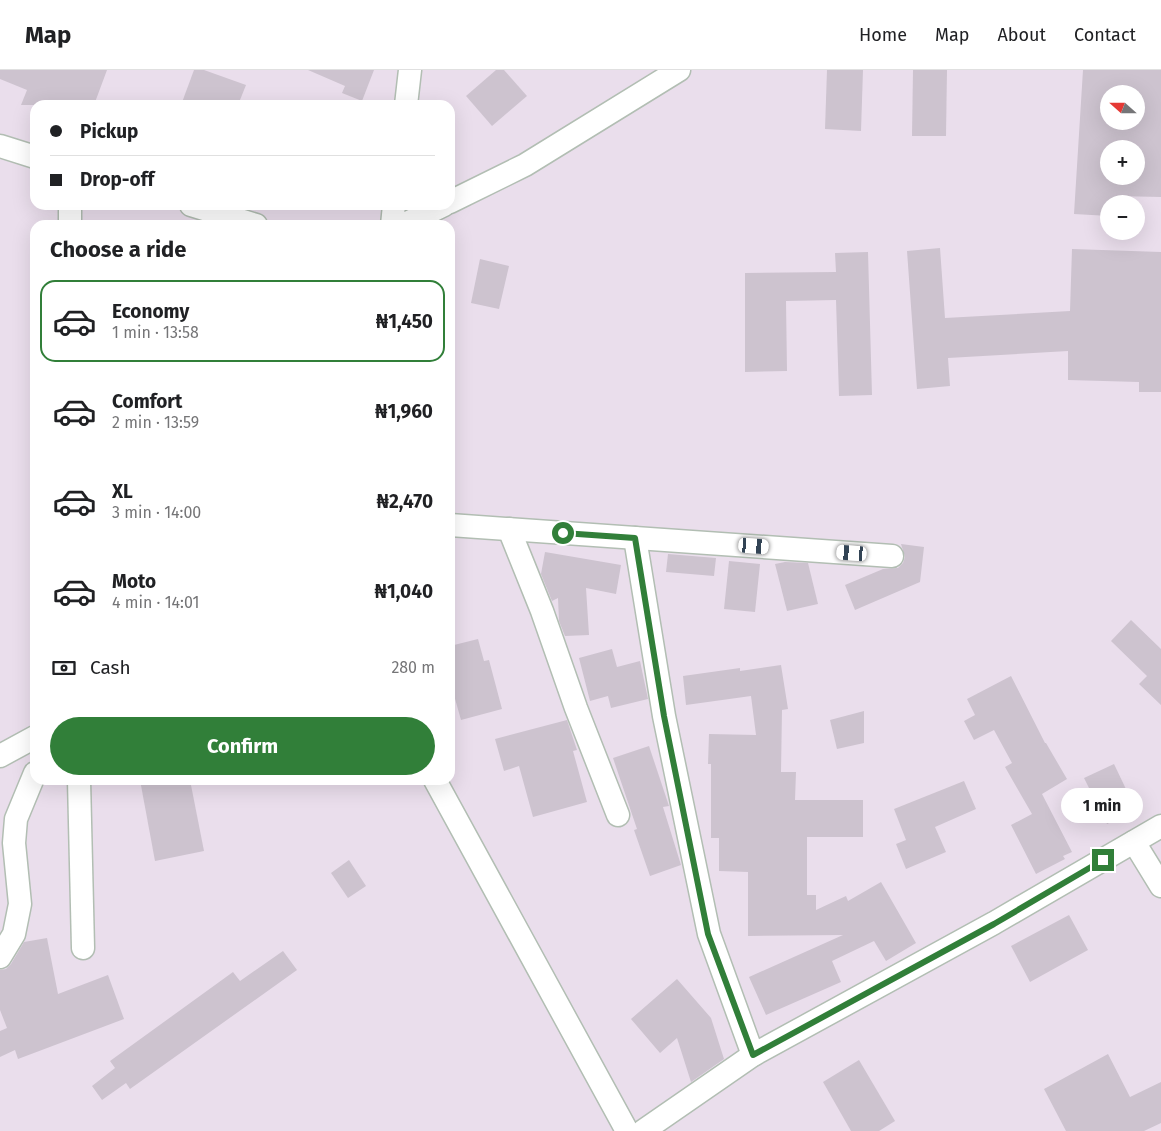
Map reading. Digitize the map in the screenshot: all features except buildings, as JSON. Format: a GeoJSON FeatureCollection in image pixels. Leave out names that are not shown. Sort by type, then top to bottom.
{"type":"FeatureCollection","features":[{"type":"Feature","properties":{"kind":"street"},"geometry":{"type":"LineString","coordinates":[[407,100],[410,70]]}},
{"type":"Feature","properties":{"kind":"street"},"geometry":{"type":"LineString","coordinates":[[455,200],[525,165],[679,70]]}},
{"type":"Feature","properties":{"kind":"street"},"geometry":{"type":"LineString","coordinates":[[0,146],[30,155]]}},
{"type":"Feature","properties":{"kind":"street"},"geometry":{"type":"LineString","coordinates":[[207,210],[240,220]]}},
{"type":"Feature","properties":{"kind":"street"},"geometry":{"type":"LineString","coordinates":[[413,220],[434,210]]}},
{"type":"Feature","properties":{"kind":"street"},"geometry":{"type":"LineString","coordinates":[[455,525],[892,556]]}},
{"type":"Feature","properties":{"kind":"street"},"geometry":{"type":"LineString","coordinates":[[509,529],[618,815]]}},
{"type":"Feature","properties":{"kind":"street"},"geometry":{"type":"LineString","coordinates":[[635,538],[664,716],[708,934],[753,1055]]}},
{"type":"Feature","properties":{"kind":"street"},"geometry":{"type":"LineString","coordinates":[[0,756],[30,741]]}},
{"type":"Feature","properties":{"kind":"street"},"geometry":{"type":"LineString","coordinates":[[0,957],[14,934],[20,904],[14,843],[16,819],[30,785]]}},
{"type":"Feature","properties":{"kind":"street"},"geometry":{"type":"LineString","coordinates":[[79,785],[83,948]]}},
{"type":"Feature","properties":{"kind":"street"},"geometry":{"type":"LineString","coordinates":[[438,785],[628,1131]]}},
{"type":"Feature","properties":{"kind":"street"},"geometry":{"type":"LineString","coordinates":[[643,1131],[753,1055],[994,924],[1161,826]]}},
{"type":"Feature","properties":{"kind":"street"},"geometry":{"type":"LineString","coordinates":[[1134,842],[1161,886]]}},
{"type":"Feature","properties":{"kind":"route"},"geometry":{"type":"LineString","coordinates":[[563,533],[635,538],[664,716],[708,934],[753,1055],[994,924],[1103,860]]}}]}
